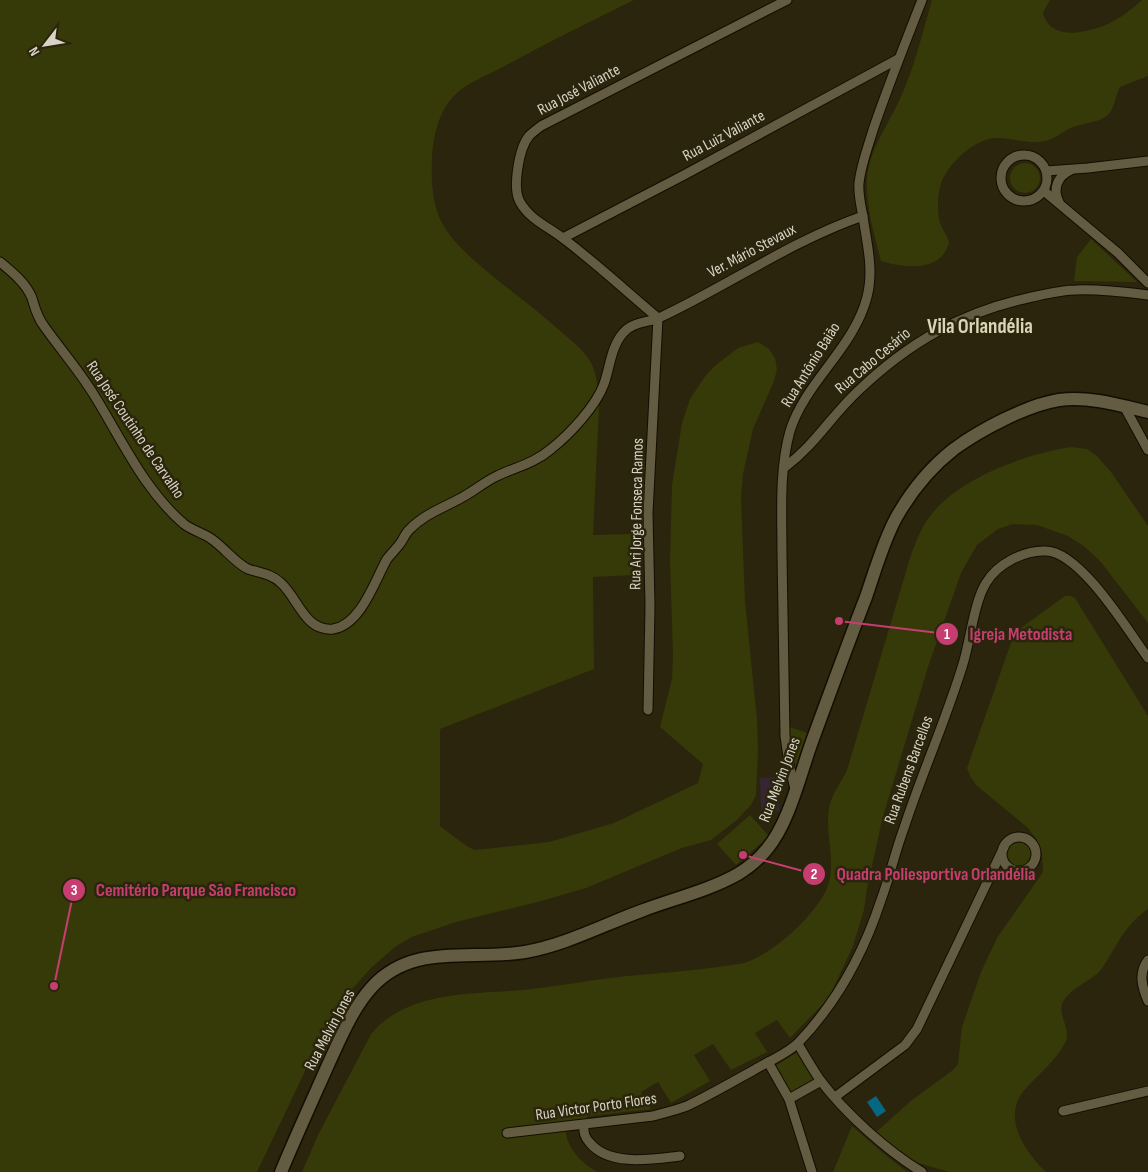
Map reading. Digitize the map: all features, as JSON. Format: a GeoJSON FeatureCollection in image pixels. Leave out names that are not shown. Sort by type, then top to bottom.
{"type":"FeatureCollection","features":[{"type":"Feature","properties":{"kind":"street","name":"Rua José Valiante"},"geometry":{"type":"LineString","coordinates":[[658,318],[563,238],[526,211],[519,200],[517,186],[522,148],[530,135],[541,126],[786,0]]}},
{"type":"Feature","properties":{"kind":"street","name":"Rua Antônio Baião"},"geometry":{"type":"LineString","coordinates":[[795,789],[785,736],[782,503],[784,467],[790,431],[796,417],[846,340],[866,299],[871,276],[859,196],[861,169],[898,59],[922,0]]}},
{"type":"Feature","properties":{"kind":"street","name":"Rua Luiz Valiante"},"geometry":{"type":"LineString","coordinates":[[563,238],[701,166],[898,59]]}},
{"type":"Feature","properties":{"kind":"street"},"geometry":{"type":"LineString","coordinates":[[1022,155],[1037,159],[1046,171],[1047,181],[1044,191],[1039,197],[1032,200],[1024,202],[1010,197],[1004,191],[1001,183],[1003,168],[1014,157],[1022,155]]}},
{"type":"Feature","properties":{"kind":"street"},"geometry":{"type":"LineString","coordinates":[[1046,171],[1128,164],[1148,160]]}},
{"type":"Feature","properties":{"kind":"street"},"geometry":{"type":"LineString","coordinates":[[1062,206],[1056,196],[1056,185],[1063,174],[1072,169]]}},
{"type":"Feature","properties":{"kind":"street"},"geometry":{"type":"LineString","coordinates":[[1044,191],[1118,253],[1148,283]]}},
{"type":"Feature","properties":{"kind":"street","name":"Ver. Mário Stevaux"},"geometry":{"type":"LineString","coordinates":[[610,358],[616,344],[626,330],[637,324],[658,318],[829,228],[862,216]]}},
{"type":"Feature","properties":{"kind":"street","name":"Rua José Coutinho de Carvalho"},"geometry":{"type":"LineString","coordinates":[[0,262],[26,287],[36,314],[44,327],[61,347],[89,387],[142,474],[162,502],[186,526],[211,539],[245,567],[264,573],[280,582],[291,594],[309,621],[327,629],[342,626],[352,619],[372,590],[388,558],[406,534],[417,524],[440,507],[463,497],[494,477],[532,462],[552,449],[597,400],[604,384],[610,358]]}},
{"type":"Feature","properties":{"kind":"street","name":"Rua Cabo Cesário"},"geometry":{"type":"LineString","coordinates":[[784,467],[800,456],[841,408],[880,371],[926,336],[949,324],[1013,301],[1075,290],[1112,290],[1148,295]]}},
{"type":"Feature","properties":{"kind":"street","name":"Rua Ari Jorge Fonseca Ramos"},"geometry":{"type":"LineString","coordinates":[[648,710],[650,606],[648,513],[658,318]]}},
{"type":"Feature","properties":{"kind":"street","name":"Rua Melvin Jones"},"geometry":{"type":"LineString","coordinates":[[281,1172],[304,1117],[358,1005],[386,975],[416,959],[528,952],[555,944],[740,873],[766,850],[779,830],[895,520],[920,483],[954,449],[1004,419],[1028,409],[1060,400],[1097,401],[1148,412]]}},
{"type":"Feature","properties":{"kind":"street"},"geometry":{"type":"LineString","coordinates":[[1124,406],[1148,450]]}},
{"type":"Feature","properties":{"kind":"street","name":"Rua Rubens Barcellos"},"geometry":{"type":"LineString","coordinates":[[687,1105],[798,1044],[826,1010],[855,962],[881,901],[903,829],[963,665],[980,596],[984,586],[993,574],[1014,559],[1029,552],[1045,550],[1063,556],[1076,565],[1092,581],[1148,658]]}},
{"type":"Feature","properties":{"kind":"street"},"geometry":{"type":"LineString","coordinates":[[835,1097],[893,1055],[905,1045],[917,1029],[1004,847]]}},
{"type":"Feature","properties":{"kind":"street"},"geometry":{"type":"LineString","coordinates":[[1148,960],[1142,968],[1142,978],[1144,992],[1148,1001]]}},
{"type":"Feature","properties":{"kind":"street"},"geometry":{"type":"LineString","coordinates":[[798,1044],[821,1080],[835,1097],[884,1145],[922,1172]]}},
{"type":"Feature","properties":{"kind":"street"},"geometry":{"type":"LineString","coordinates":[[768,1062],[789,1099],[812,1172]]}},
{"type":"Feature","properties":{"kind":"street"},"geometry":{"type":"LineString","coordinates":[[789,1099],[821,1080]]}},
{"type":"Feature","properties":{"kind":"street"},"geometry":{"type":"LineString","coordinates":[[1063,1110],[1148,1092]]}},
{"type":"Feature","properties":{"kind":"street","name":"Rua Victor Porto Flores"},"geometry":{"type":"LineString","coordinates":[[507,1133],[584,1126],[653,1116],[687,1105]]}},
{"type":"Feature","properties":{"kind":"street"},"geometry":{"type":"LineString","coordinates":[[584,1126],[584,1133],[594,1148],[612,1156],[628,1159],[680,1156]]}},
{"type":"Feature","properties":{"kind":"shaded area"},"geometry":{"type":"Polygon","coordinates":[[[0,0],[634,0],[462,89],[451,99],[441,115],[434,141],[433,195],[437,212],[448,233],[476,262],[575,344],[587,356],[593,366],[599,408],[593,535],[631,534],[633,575],[593,577],[594,669],[440,729],[440,826],[468,847],[475,850],[549,842],[614,823],[698,783],[703,764],[660,727],[672,679],[670,561],[672,485],[682,423],[690,399],[706,375],[738,348],[758,342],[769,349],[775,358],[777,369],[774,381],[753,429],[743,474],[741,498],[745,601],[757,720],[758,750],[756,795],[751,805],[737,820],[711,840],[682,848],[586,888],[456,922],[412,937],[395,947],[371,968],[348,994],[328,1023],[257,1172],[0,1172],[0,0]]]}},
{"type":"Feature","properties":{"kind":"shaded area"},"geometry":{"type":"Polygon","coordinates":[[[932,0],[1050,0],[1043,13],[1047,22],[1062,32],[1072,33],[1082,32],[1110,23],[1142,0],[1148,0],[1148,76],[1120,87],[1110,112],[1101,119],[1072,127],[1045,141],[1032,142],[995,138],[978,143],[970,148],[956,160],[945,175],[940,187],[939,218],[949,242],[945,252],[939,259],[921,266],[900,265],[881,261],[869,210],[868,169],[879,139],[899,101],[909,76],[932,0]]]}},
{"type":"Feature","properties":{"kind":"shaded area"},"geometry":{"type":"Polygon","coordinates":[[[1025,163],[1031,164],[1039,172],[1039,184],[1031,192],[1025,193],[1019,192],[1011,184],[1010,178],[1011,172],[1019,164],[1025,163]]]}},
{"type":"Feature","properties":{"kind":"shaded area"},"geometry":{"type":"Polygon","coordinates":[[[1091,239],[1137,282],[1074,281],[1077,257],[1091,239]]]}},
{"type":"Feature","properties":{"kind":"shaded area"},"geometry":{"type":"Polygon","coordinates":[[[1071,447],[1087,449],[1097,456],[1111,472],[1148,526],[1148,623],[1100,561],[1085,547],[1068,536],[1037,525],[1013,524],[998,529],[977,545],[961,573],[928,667],[882,820],[864,910],[853,946],[832,991],[824,1003],[790,1038],[777,1020],[755,1033],[767,1052],[731,1070],[713,1044],[694,1055],[710,1081],[671,1103],[658,1082],[641,1092],[651,1109],[589,1116],[582,1123],[567,1121],[566,1134],[573,1151],[582,1161],[598,1172],[302,1172],[318,1135],[371,1034],[400,1011],[417,1004],[454,995],[526,990],[612,978],[741,964],[761,956],[800,925],[823,896],[828,885],[831,864],[828,830],[830,802],[848,767],[910,558],[928,519],[955,492],[973,480],[1013,462],[1053,450],[1071,447]]]}},
{"type":"Feature","properties":{"kind":"shaded area"},"geometry":{"type":"Polygon","coordinates":[[[1065,596],[1075,598],[1148,716],[1148,909],[1127,928],[1106,963],[1097,974],[1075,989],[1064,1000],[1061,1011],[1067,1032],[1065,1043],[1051,1063],[1023,1092],[1017,1102],[1015,1113],[1019,1135],[1031,1155],[1046,1172],[949,1172],[908,1160],[876,1132],[912,1100],[953,1070],[958,1064],[962,1027],[981,972],[997,938],[1043,872],[1042,852],[1028,828],[976,785],[967,768],[1013,637],[1022,627],[1065,596]]]}},
{"type":"Feature","properties":{"kind":"shaded area"},"geometry":{"type":"Polygon","coordinates":[[[787,726],[810,734],[796,781],[787,726]]]}},
{"type":"Feature","properties":{"kind":"shaded area"},"geometry":{"type":"Polygon","coordinates":[[[778,777],[779,811],[761,812],[760,778],[778,777]]]}},
{"type":"Feature","properties":{"kind":"shaded area"},"geometry":{"type":"Polygon","coordinates":[[[750,815],[769,836],[736,865],[717,844],[750,815]]]}},
{"type":"Feature","properties":{"kind":"shaded area"},"geometry":{"type":"Polygon","coordinates":[[[1019,842],[1028,846],[1032,855],[1028,864],[1019,868],[1010,864],[1006,855],[1010,846],[1019,842]]]}},
{"type":"Feature","properties":{"kind":"shaded area"},"geometry":{"type":"Polygon","coordinates":[[[799,1051],[816,1079],[792,1094],[775,1066],[799,1051]]]}},
{"type":"Feature","properties":{"kind":"shaded area"},"geometry":{"type":"Polygon","coordinates":[[[852,1126],[883,1153],[907,1172],[833,1172],[852,1126]]]}},
{"type":"Feature","properties":{"kind":"water"},"geometry":{"type":"Polygon","coordinates":[[[876,1096],[886,1111],[877,1117],[867,1102],[876,1096]]]}},
{"type":"Feature","properties":{"kind":"place","name":"Igreja Metodista"},"geometry":{"type":"Point","coordinates":[839,621]}},
{"type":"Feature","properties":{"kind":"place","name":"Quadra Poliesportiva Orlandélia"},"geometry":{"type":"Point","coordinates":[743,855]}},
{"type":"Feature","properties":{"kind":"place","name":"Cemitério Parque São Francisco"},"geometry":{"type":"Point","coordinates":[54,986]}},
{"type":"Feature","properties":{"kind":"district","name":"Vila Orlandélia"},"geometry":{"type":"Point","coordinates":[980,326]}}]}
